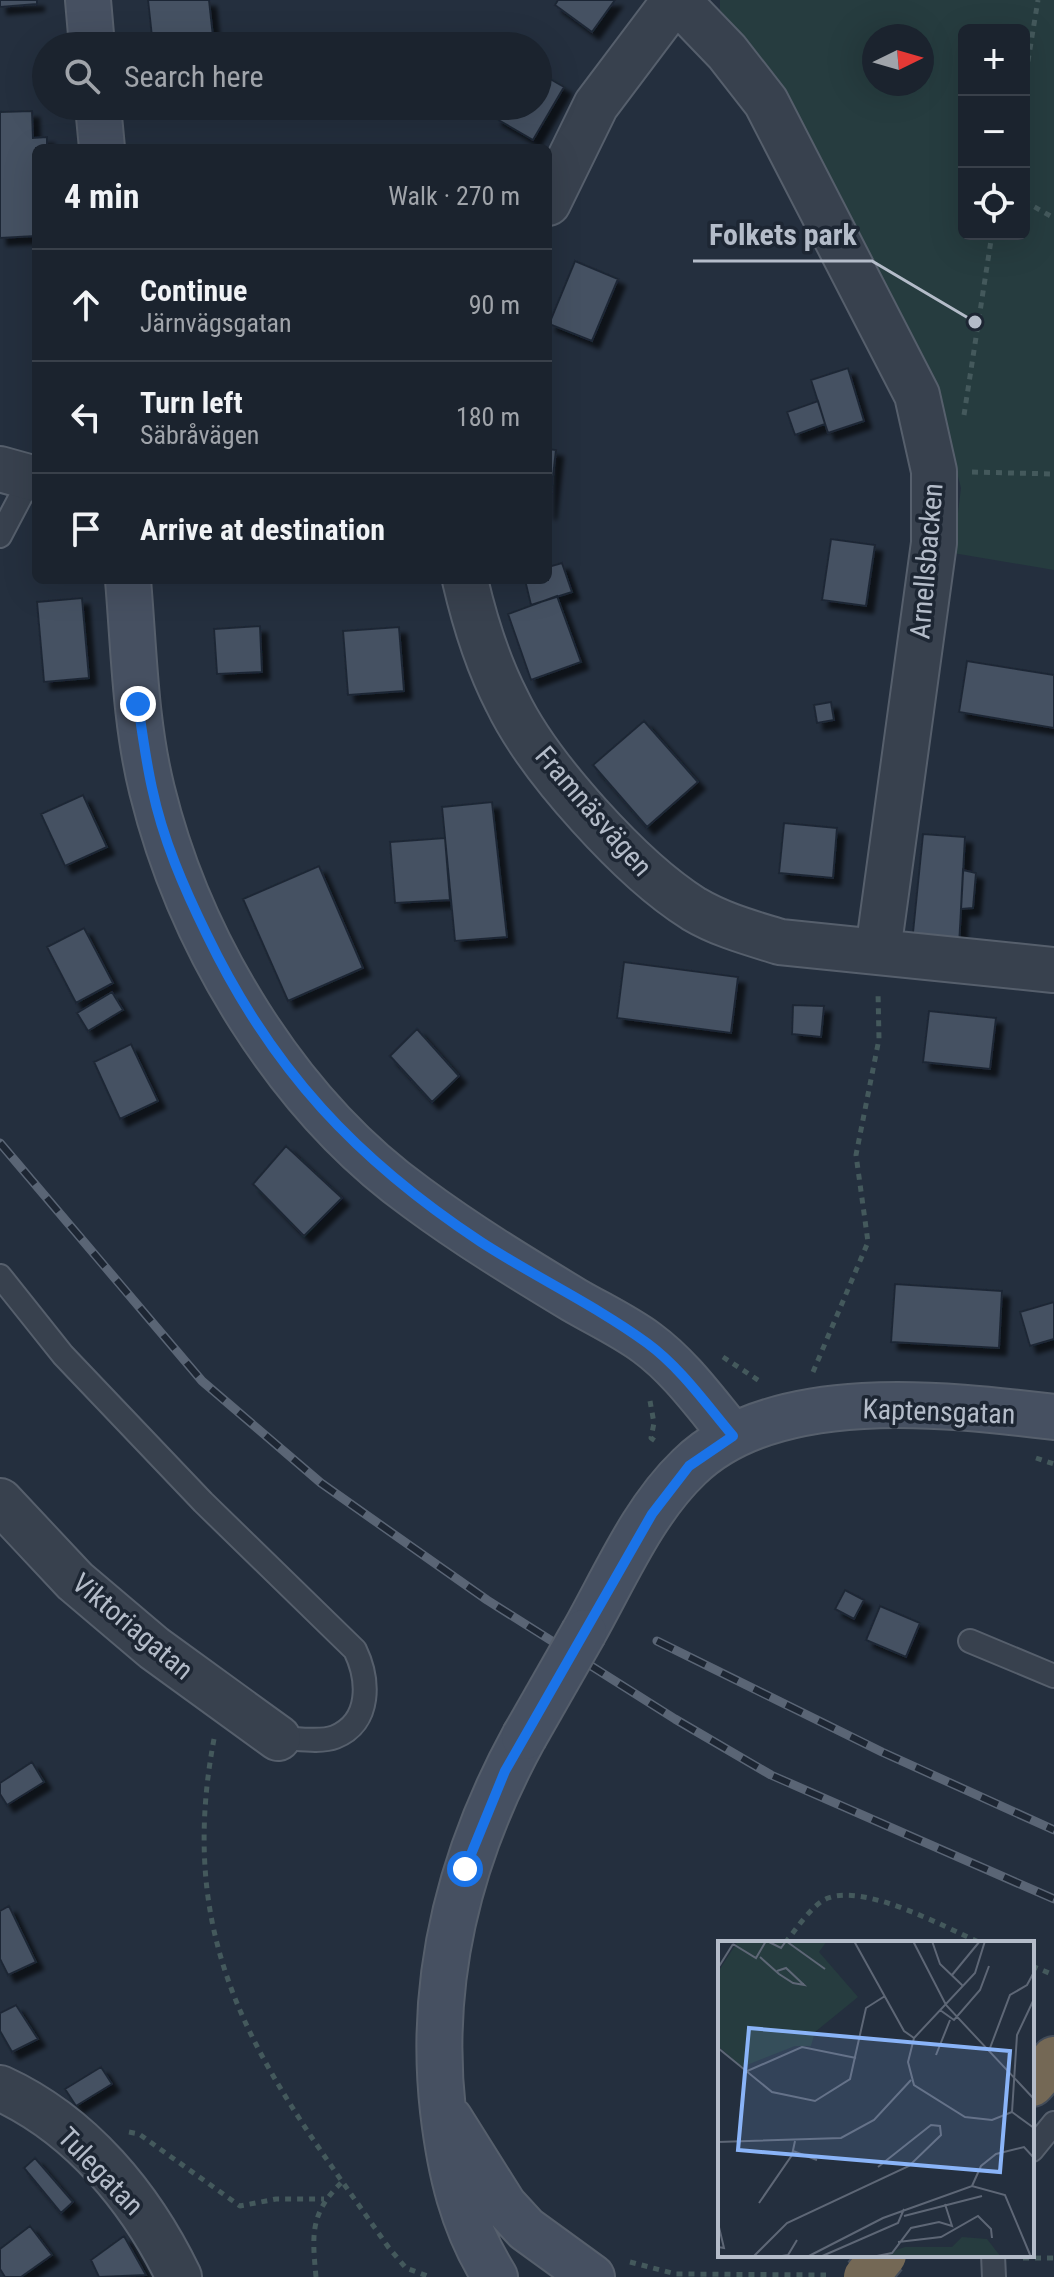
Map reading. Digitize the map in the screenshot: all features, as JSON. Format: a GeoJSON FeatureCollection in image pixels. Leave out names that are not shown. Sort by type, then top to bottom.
{"type":"FeatureCollection","features":[{"type":"Feature","properties":{"kind":"highway"},"geometry":{"type":"LineString","coordinates":[[1034,2082],[1054,2059]]}},
{"type":"Feature","properties":{"kind":"highway"},"geometry":{"type":"LineString","coordinates":[[852,2276],[881,2257]]}},
{"type":"Feature","properties":{"kind":"main road"},"geometry":{"type":"LineString","coordinates":[[88,0],[91,32]]}},
{"type":"Feature","properties":{"kind":"main road"},"geometry":{"type":"LineString","coordinates":[[99,120],[102,144]]}},
{"type":"Feature","properties":{"kind":"main road"},"geometry":{"type":"LineString","coordinates":[[128,584],[138,704],[156,804],[179,878],[235,994],[270,1048],[310,1099],[359,1149],[414,1197],[647,1343],[689,1383],[733,1436]]}},
{"type":"Feature","properties":{"kind":"main road","name":"Kaptensgatan"},"geometry":{"type":"LineString","coordinates":[[495,2277],[481,2255],[459,2199],[443,2111],[438,2036],[449,1931],[465,1869],[487,1809],[524,1737],[671,1486],[707,1451],[733,1436],[798,1416],[882,1405],[971,1407],[1054,1417]]}},
{"type":"Feature","properties":{"kind":"main road"},"geometry":{"type":"LineString","coordinates":[[443,2111],[518,2221],[557,2254],[606,2268]]}},
{"type":"Feature","properties":{"kind":"street"},"geometry":{"type":"LineString","coordinates":[[552,195],[596,105],[676,0]]}},
{"type":"Feature","properties":{"kind":"street","name":"Arnellsbacken"},"geometry":{"type":"LineString","coordinates":[[676,0],[727,52],[766,102],[917,395],[934,471],[934,543],[878,951]]}},
{"type":"Feature","properties":{"kind":"street","name":"Framnäsvägen"},"geometry":{"type":"LineString","coordinates":[[466,584],[476,631],[508,704],[554,771],[603,830],[657,884],[697,911],[738,930],[780,942],[1054,970]]}},
{"type":"Feature","properties":{"kind":"street","name":"Viktoriagatan"},"geometry":{"type":"LineString","coordinates":[[0,1501],[75,1581],[154,1648],[278,1738]]}},
{"type":"Feature","properties":{"kind":"street","name":"Tulegatan"},"geometry":{"type":"LineString","coordinates":[[0,2088],[41,2112],[84,2145],[125,2187],[157,2232],[179,2277]]}},
{"type":"Feature","properties":{"kind":"lane"},"geometry":{"type":"LineString","coordinates":[[0,536],[22,476]]}},
{"type":"Feature","properties":{"kind":"lane"},"geometry":{"type":"LineString","coordinates":[[0,1276],[63,1355],[203,1502],[355,1650],[367,1683],[364,1704],[352,1724],[334,1738],[278,1738]]}},
{"type":"Feature","properties":{"kind":"lane"},"geometry":{"type":"LineString","coordinates":[[970,1641],[1054,1676]]}},
{"type":"Feature","properties":{"kind":"lane"},"geometry":{"type":"LineString","coordinates":[[1034,2148],[1054,2123]]}},
{"type":"Feature","properties":{"kind":"lane"},"geometry":{"type":"LineString","coordinates":[[993,2257],[994,2277]]}},
{"type":"Feature","properties":{"kind":"path"},"geometry":{"type":"LineString","coordinates":[[1030,49],[1038,0]]}},
{"type":"Feature","properties":{"kind":"path"},"geometry":{"type":"LineString","coordinates":[[1030,204],[1054,218]]}},
{"type":"Feature","properties":{"kind":"path"},"geometry":{"type":"LineString","coordinates":[[963,419],[991,240]]}},
{"type":"Feature","properties":{"kind":"path"},"geometry":{"type":"LineString","coordinates":[[934,471],[1054,474]]}},
{"type":"Feature","properties":{"kind":"path"},"geometry":{"type":"LineString","coordinates":[[807,1386],[868,1242],[856,1155],[879,1039],[878,951]]}},
{"type":"Feature","properties":{"kind":"path"},"geometry":{"type":"LineString","coordinates":[[1025,1455],[1054,1464]]}},
{"type":"Feature","properties":{"kind":"path"},"geometry":{"type":"LineString","coordinates":[[222,1698],[209,1766],[204,1831],[209,1910],[217,1948],[235,2004],[260,2057],[342,2182],[406,2268],[430,2277]]}},
{"type":"Feature","properties":{"kind":"path"},"geometry":{"type":"LineString","coordinates":[[787,1941],[817,1906],[828,1898],[846,1896],[895,1906],[976,1941]]}},
{"type":"Feature","properties":{"kind":"path"},"geometry":{"type":"LineString","coordinates":[[1034,1967],[1054,1975]]}},
{"type":"Feature","properties":{"kind":"path"},"geometry":{"type":"LineString","coordinates":[[125,2131],[139,2134],[240,2206],[276,2199],[324,2199]]}},
{"type":"Feature","properties":{"kind":"path"},"geometry":{"type":"LineString","coordinates":[[316,2277],[315,2220],[324,2199],[342,2182]]}},
{"type":"Feature","properties":{"kind":"path"},"geometry":{"type":"LineString","coordinates":[[606,2268],[676,2274],[852,2276]]}},
{"type":"Feature","properties":{"kind":"green space"},"geometry":{"type":"Polygon","coordinates":[[[720,0],[1054,0],[1054,570],[953,553],[961,488],[941,410],[765,67],[720,10],[720,0]]]}},
{"type":"Feature","properties":{"kind":"building"},"geometry":{"type":"Polygon","coordinates":[[[0,0],[37,0],[37,4],[0,7],[0,0]]]}},
{"type":"Feature","properties":{"kind":"building"},"geometry":{"type":"Polygon","coordinates":[[[148,0],[209,0],[212,32],[151,32],[148,0]]]}},
{"type":"Feature","properties":{"kind":"building"},"geometry":{"type":"Polygon","coordinates":[[[558,0],[615,0],[592,32],[555,5],[558,0]]]}},
{"type":"Feature","properties":{"kind":"building"},"geometry":{"type":"Polygon","coordinates":[[[552,80],[564,87],[552,108],[552,80]]]}},
{"type":"Feature","properties":{"kind":"building"},"geometry":{"type":"Polygon","coordinates":[[[32,111],[33,138],[47,137],[47,144],[32,144],[32,236],[0,238],[0,112],[32,111]]]}},
{"type":"Feature","properties":{"kind":"building"},"geometry":{"type":"Polygon","coordinates":[[[498,120],[545,120],[533,140],[498,120]]]}},
{"type":"Feature","properties":{"kind":"building"},"geometry":{"type":"Polygon","coordinates":[[[575,261],[618,279],[592,341],[552,325],[552,317],[575,261]]]}},
{"type":"Feature","properties":{"kind":"building"},"geometry":{"type":"Polygon","coordinates":[[[848,368],[864,421],[828,433],[811,380],[848,368]]]}},
{"type":"Feature","properties":{"kind":"building"},"geometry":{"type":"Polygon","coordinates":[[[818,401],[825,424],[795,435],[787,412],[818,401]]]}},
{"type":"Feature","properties":{"kind":"building"},"geometry":{"type":"Polygon","coordinates":[[[552,450],[556,450],[552,485],[552,450]]]}},
{"type":"Feature","properties":{"kind":"building"},"geometry":{"type":"Polygon","coordinates":[[[831,539],[875,545],[866,606],[822,600],[831,539]]]}},
{"type":"Feature","properties":{"kind":"building"},"geometry":{"type":"Polygon","coordinates":[[[562,563],[572,592],[531,605],[526,584],[552,584],[552,566],[562,563]]]}},
{"type":"Feature","properties":{"kind":"building"},"geometry":{"type":"Polygon","coordinates":[[[557,596],[581,662],[531,680],[508,614],[557,596]]]}},
{"type":"Feature","properties":{"kind":"building"},"geometry":{"type":"Polygon","coordinates":[[[82,598],[89,678],[44,682],[37,602],[82,598]]]}},
{"type":"Feature","properties":{"kind":"building"},"geometry":{"type":"Polygon","coordinates":[[[260,626],[262,672],[217,674],[214,629],[260,626]]]}},
{"type":"Feature","properties":{"kind":"building"},"geometry":{"type":"Polygon","coordinates":[[[399,627],[404,691],[348,695],[343,631],[399,627]]]}},
{"type":"Feature","properties":{"kind":"building"},"geometry":{"type":"Polygon","coordinates":[[[967,661],[1054,675],[1054,728],[959,712],[967,661]]]}},
{"type":"Feature","properties":{"kind":"building"},"geometry":{"type":"Polygon","coordinates":[[[831,702],[834,720],[817,723],[814,705],[831,702]]]}},
{"type":"Feature","properties":{"kind":"building"},"geometry":{"type":"Polygon","coordinates":[[[644,721],[698,782],[647,827],[593,765],[644,721]]]}},
{"type":"Feature","properties":{"kind":"building"},"geometry":{"type":"Polygon","coordinates":[[[83,795],[107,847],[65,866],[41,814],[83,795]]]}},
{"type":"Feature","properties":{"kind":"building"},"geometry":{"type":"Polygon","coordinates":[[[492,802],[507,937],[455,941],[442,807],[492,802]]]}},
{"type":"Feature","properties":{"kind":"building"},"geometry":{"type":"Polygon","coordinates":[[[784,823],[837,828],[833,878],[779,873],[784,823]]]}},
{"type":"Feature","properties":{"kind":"building"},"geometry":{"type":"Polygon","coordinates":[[[923,834],[965,837],[959,946],[912,942],[923,834]]]}},
{"type":"Feature","properties":{"kind":"building"},"geometry":{"type":"Polygon","coordinates":[[[445,838],[450,900],[395,903],[390,842],[445,838]]]}},
{"type":"Feature","properties":{"kind":"building"},"geometry":{"type":"Polygon","coordinates":[[[319,866],[363,968],[288,1001],[243,899],[319,866]]]}},
{"type":"Feature","properties":{"kind":"building"},"geometry":{"type":"Polygon","coordinates":[[[963,870],[976,873],[973,908],[961,909],[963,870]]]}},
{"type":"Feature","properties":{"kind":"building"},"geometry":{"type":"Polygon","coordinates":[[[84,928],[113,983],[76,1003],[47,947],[84,928]]]}},
{"type":"Feature","properties":{"kind":"building"},"geometry":{"type":"Polygon","coordinates":[[[624,962],[738,977],[731,1033],[617,1018],[624,962]]]}},
{"type":"Feature","properties":{"kind":"building"},"geometry":{"type":"Polygon","coordinates":[[[112,992],[123,1010],[88,1031],[77,1013],[112,992]]]}},
{"type":"Feature","properties":{"kind":"building"},"geometry":{"type":"Polygon","coordinates":[[[793,1005],[824,1006],[821,1037],[792,1034],[793,1005]]]}},
{"type":"Feature","properties":{"kind":"building"},"geometry":{"type":"Polygon","coordinates":[[[929,1011],[996,1018],[990,1069],[923,1062],[929,1011]]]}},
{"type":"Feature","properties":{"kind":"building"},"geometry":{"type":"Polygon","coordinates":[[[417,1029],[459,1076],[432,1102],[390,1056],[417,1029]]]}},
{"type":"Feature","properties":{"kind":"building"},"geometry":{"type":"Polygon","coordinates":[[[131,1044],[158,1101],[120,1119],[94,1062],[131,1044]]]}},
{"type":"Feature","properties":{"kind":"building"},"geometry":{"type":"Polygon","coordinates":[[[286,1146],[342,1198],[304,1236],[253,1184],[286,1146]]]}},
{"type":"Feature","properties":{"kind":"building"},"geometry":{"type":"Polygon","coordinates":[[[895,1284],[1002,1291],[999,1348],[891,1342],[895,1284]]]}},
{"type":"Feature","properties":{"kind":"building"},"geometry":{"type":"Polygon","coordinates":[[[1054,1302],[1054,1339],[1030,1346],[1020,1312],[1054,1302]]]}},
{"type":"Feature","properties":{"kind":"building"},"geometry":{"type":"Polygon","coordinates":[[[845,1590],[864,1600],[854,1619],[835,1609],[845,1590]]]}},
{"type":"Feature","properties":{"kind":"building"},"geometry":{"type":"Polygon","coordinates":[[[880,1606],[920,1623],[906,1657],[866,1640],[880,1606]]]}},
{"type":"Feature","properties":{"kind":"building"},"geometry":{"type":"Polygon","coordinates":[[[32,1762],[44,1782],[7,1805],[0,1794],[0,1783],[32,1762]]]}},
{"type":"Feature","properties":{"kind":"building"},"geometry":{"type":"Polygon","coordinates":[[[9,1906],[36,1962],[8,1975],[0,1959],[0,1911],[9,1906]]]}},
{"type":"Feature","properties":{"kind":"building"},"geometry":{"type":"Polygon","coordinates":[[[16,2005],[38,2039],[12,2052],[0,2031],[0,2013],[16,2005]]]}},
{"type":"Feature","properties":{"kind":"building"},"geometry":{"type":"Polygon","coordinates":[[[101,2067],[112,2084],[76,2106],[65,2089],[101,2067]]]}},
{"type":"Feature","properties":{"kind":"building"},"geometry":{"type":"Polygon","coordinates":[[[35,2158],[73,2202],[61,2213],[24,2168],[35,2158]]]}},
{"type":"Feature","properties":{"kind":"building"},"geometry":{"type":"Polygon","coordinates":[[[30,2226],[52,2255],[21,2277],[5,2277],[0,2269],[0,2249],[30,2226]]]}},
{"type":"Feature","properties":{"kind":"building"},"geometry":{"type":"Polygon","coordinates":[[[124,2236],[146,2275],[99,2277],[91,2260],[124,2236]]]}},
{"type":"Feature","properties":{"kind":"railway"},"geometry":{"type":"LineString","coordinates":[[0,1143],[202,1381],[321,1483],[487,1600],[675,1719],[771,1775],[1054,1899]]}},
{"type":"Feature","properties":{"kind":"railway"},"geometry":{"type":"LineString","coordinates":[[657,1641],[882,1752],[1054,1830]]}},
{"type":"Feature","properties":{"kind":"place","name":"Folkets park"},"geometry":{"type":"Point","coordinates":[975,322]}},
{"type":"Feature","properties":{"kind":"route"},"geometry":{"type":"LineString","coordinates":[[138,704],[152,789],[179,878],[235,994],[270,1048],[310,1099],[359,1149],[414,1197],[484,1244],[647,1343],[689,1383],[733,1436],[689,1466],[652,1514],[505,1771],[465,1869]]}}]}
